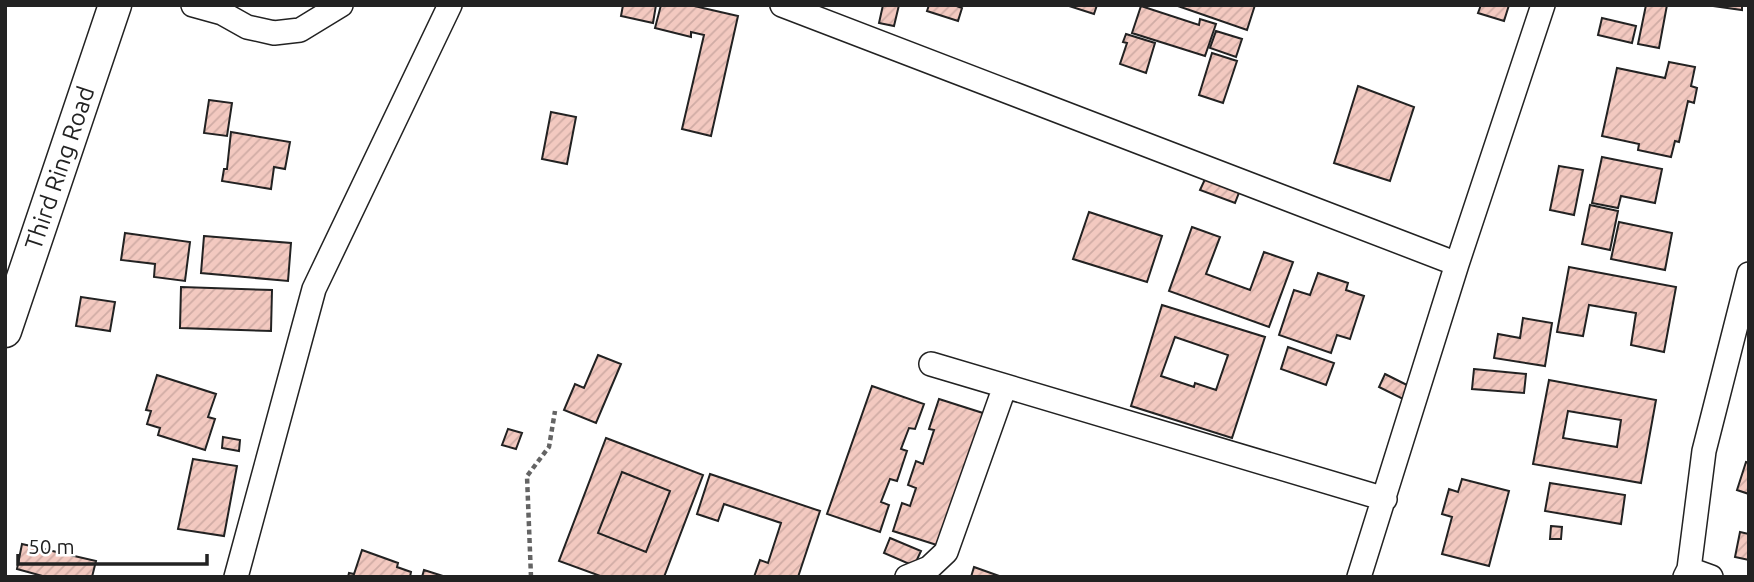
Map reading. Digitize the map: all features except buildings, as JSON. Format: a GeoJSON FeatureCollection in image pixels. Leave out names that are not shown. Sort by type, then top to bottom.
{"type":"FeatureCollection","features":[{"type":"Feature","properties":{"kind":"street","name":"Third Ring Road"},"geometry":{"type":"LineString","coordinates":[[5,331],[115,5]]}},
{"type":"Feature","properties":{"kind":"street"},"geometry":{"type":"LineString","coordinates":[[193,5],[222,13],[247,27],[274,33],[300,30],[341,5]]}},
{"type":"Feature","properties":{"kind":"street"},"geometry":{"type":"LineString","coordinates":[[236,577],[314,289],[450,5]]}},
{"type":"Feature","properties":{"kind":"street"},"geometry":{"type":"LineString","coordinates":[[782,5],[1457,264]]}},
{"type":"Feature","properties":{"kind":"street"},"geometry":{"type":"LineString","coordinates":[[1359,577],[1457,264],[1543,5]]}},
{"type":"Feature","properties":{"kind":"street"},"geometry":{"type":"LineString","coordinates":[[1695,574],[1704,451],[1749,274]]}},
{"type":"Feature","properties":{"kind":"street"},"geometry":{"type":"LineString","coordinates":[[931,364],[1385,499]]}},
{"type":"Feature","properties":{"kind":"street"},"geometry":{"type":"LineString","coordinates":[[907,577],[929,568],[946,552],[1005,386]]}},
{"type":"Feature","properties":{"kind":"path"},"geometry":{"type":"LineString","coordinates":[[531,577],[527,476],[549,447],[555,411]]}}]}
